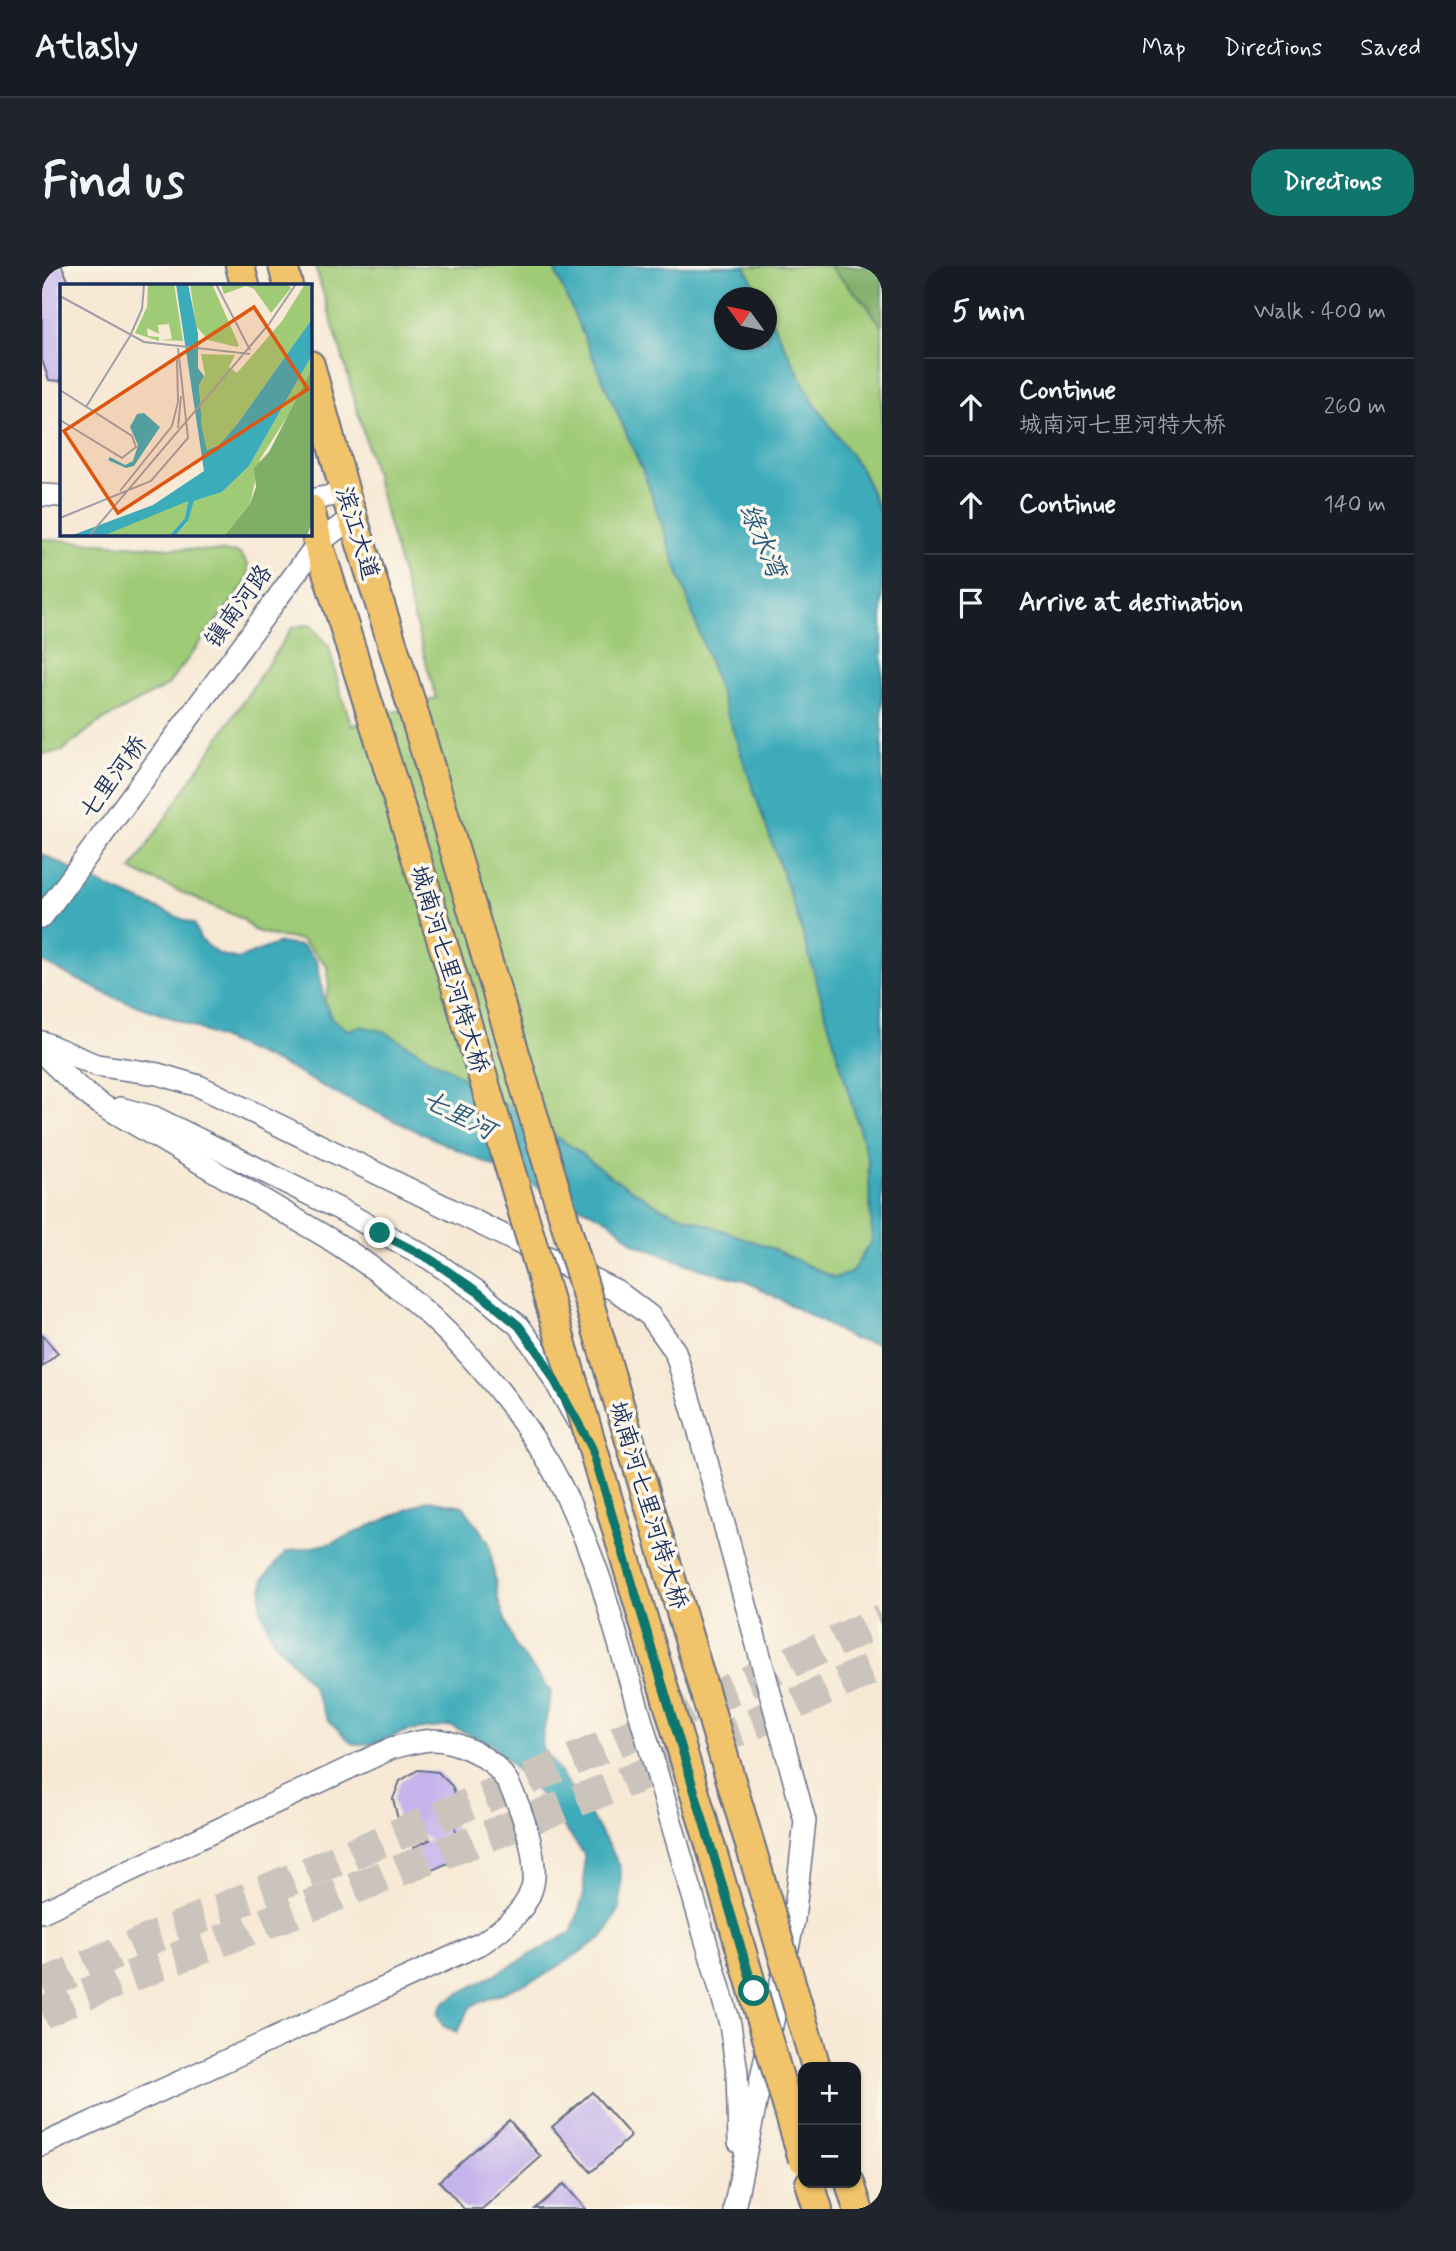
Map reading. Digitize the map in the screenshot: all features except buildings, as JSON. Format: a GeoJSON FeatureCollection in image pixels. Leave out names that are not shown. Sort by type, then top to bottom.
{"type":"FeatureCollection","features":[{"type":"Feature","properties":{"kind":"main road"},"geometry":{"type":"LineString","coordinates":[[240,266],[245,284]]}},
{"type":"Feature","properties":{"kind":"main road"},"geometry":{"type":"LineString","coordinates":[[283,266],[288,284]]}},
{"type":"Feature","properties":{"kind":"main road","name":"滨江大道"},"geometry":{"type":"LineString","coordinates":[[312,372],[349,505],[410,700]]}},
{"type":"Feature","properties":{"kind":"main road","name":"滨江大道"},"geometry":{"type":"LineString","coordinates":[[312,517],[369,706]]}},
{"type":"Feature","properties":{"kind":"main road","name":"城南河七里河特大桥"},"geometry":{"type":"LineString","coordinates":[[410,700],[815,2062]]}},
{"type":"Feature","properties":{"kind":"main road","name":"城南河七里河特大桥"},"geometry":{"type":"LineString","coordinates":[[369,706],[458,993],[798,2142]]}},
{"type":"Feature","properties":{"kind":"main road"},"geometry":{"type":"LineString","coordinates":[[812,2188],[818,2209]]}},
{"type":"Feature","properties":{"kind":"main road"},"geometry":{"type":"LineString","coordinates":[[852,2188],[858,2209]]}},
{"type":"Feature","properties":{"kind":"street"},"geometry":{"type":"LineString","coordinates":[[42,495],[60,496]]}},
{"type":"Feature","properties":{"kind":"street"},"geometry":{"type":"LineString","coordinates":[[312,500],[349,505]]}},
{"type":"Feature","properties":{"kind":"street","name":"镇南河路"},"geometry":{"type":"LineString","coordinates":[[176,736],[318,542],[349,505]]}},
{"type":"Feature","properties":{"kind":"street","name":"七里河桥"},"geometry":{"type":"LineString","coordinates":[[42,917],[176,736]]}},
{"type":"Feature","properties":{"kind":"street"},"geometry":{"type":"LineString","coordinates":[[42,1042],[96,1065],[158,1074],[199,1086],[617,1291],[650,1316],[675,1351],[805,1821],[803,1858],[794,1919],[734,2209]]}},
{"type":"Feature","properties":{"kind":"street"},"geometry":{"type":"LineString","coordinates":[[42,1053],[97,1102],[328,1238],[365,1261],[404,1292],[474,1361],[514,1411],[550,1465],[581,1527],[601,1582],[680,1845],[730,2024],[737,2072],[740,2180]]}},
{"type":"Feature","properties":{"kind":"street"},"geometry":{"type":"LineString","coordinates":[[97,1102],[154,1117],[341,1210],[430,1259],[478,1292],[519,1326],[542,1358],[592,1448]]}},
{"type":"Feature","properties":{"kind":"street"},"geometry":{"type":"LineString","coordinates":[[42,1912],[392,1748],[435,1740],[472,1749],[497,1768],[515,1799],[531,1847],[534,1880],[526,1900],[508,1926],[482,1944],[42,2145]]}},
{"type":"Feature","properties":{"kind":"green space"},"geometry":{"type":"Polygon","coordinates":[[[315,266],[553,266],[645,476],[800,924],[868,1160],[872,1240],[851,1273],[835,1278],[773,1249],[662,1208],[448,1068],[383,1031],[349,1031],[331,1018],[324,1001],[329,988],[327,965],[301,940],[253,930],[243,919],[131,870],[292,628],[310,624],[329,647],[352,726],[436,698],[343,358],[315,266]]]}},
{"type":"Feature","properties":{"kind":"green space"},"geometry":{"type":"Polygon","coordinates":[[[745,266],[829,266],[867,305],[882,327],[882,518],[862,471],[814,403],[777,331],[777,287],[755,287],[745,266]]]}},
{"type":"Feature","properties":{"kind":"green space"},"geometry":{"type":"Polygon","coordinates":[[[829,266],[882,266],[882,327],[867,305],[829,266]]]}},
{"type":"Feature","properties":{"kind":"green space"},"geometry":{"type":"Polygon","coordinates":[[[42,539],[239,553],[248,565],[248,580],[167,686],[96,724],[62,751],[42,754],[42,539]]]}},
{"type":"Feature","properties":{"kind":"water"},"geometry":{"type":"Polygon","coordinates":[[[553,266],[745,266],[755,287],[714,287],[714,350],[777,350],[777,331],[814,403],[862,471],[882,518],[882,1344],[853,1339],[744,1280],[701,1269],[635,1244],[609,1220],[337,1094],[289,1068],[183,1022],[111,996],[42,962],[42,854],[107,887],[194,924],[200,939],[218,954],[238,959],[279,943],[302,946],[317,961],[324,1001],[331,1018],[348,1030],[360,1026],[383,1031],[448,1068],[662,1208],[773,1249],[834,1278],[851,1273],[872,1240],[868,1160],[800,924],[645,476],[553,266]]]}},
{"type":"Feature","properties":{"kind":"water"},"geometry":{"type":"Polygon","coordinates":[[[429,1500],[463,1506],[489,1543],[499,1603],[515,1646],[551,1692],[541,1746],[598,1827],[621,1868],[620,1908],[603,1937],[543,1976],[471,2006],[457,2032],[443,2026],[438,2013],[444,2002],[572,1932],[584,1894],[584,1854],[540,1795],[492,1744],[451,1726],[407,1731],[372,1744],[353,1744],[328,1720],[311,1684],[272,1638],[260,1606],[264,1578],[286,1552],[332,1543],[429,1500]]]}},
{"type":"Feature","properties":{"kind":"tunnel"},"geometry":{"type":"LineString","coordinates":[[42,1985],[625,1738],[882,1620]]}},
{"type":"Feature","properties":{"kind":"tunnel"},"geometry":{"type":"LineString","coordinates":[[42,2013],[640,1776],[882,1664]]}},
{"type":"Feature","properties":{"kind":"route"},"geometry":{"type":"LineString","coordinates":[[380,1233],[430,1259],[478,1292],[519,1326],[542,1358],[592,1448],[754,1991]]}},
{"type":"Feature","properties":{"kind":"water label","name":"绿水湾"},"geometry":{"type":"Point","coordinates":[763,540]}},
{"type":"Feature","properties":{"kind":"water label","name":"七里河"},"geometry":{"type":"Point","coordinates":[459,1114]}}]}
